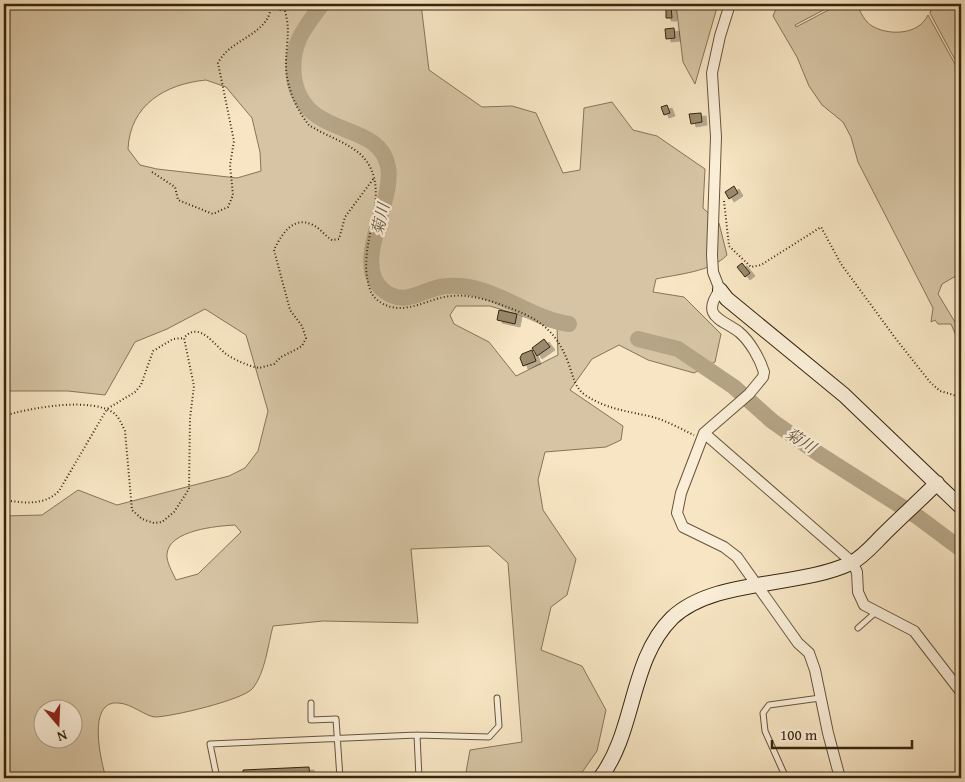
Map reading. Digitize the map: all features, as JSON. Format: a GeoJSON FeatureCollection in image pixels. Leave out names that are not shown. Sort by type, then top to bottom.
{"type":"FeatureCollection","features":[{"type":"Feature","properties":{"kind":"street"},"geometry":{"type":"LineString","coordinates":[[730,4],[720,36],[712,73],[716,137],[712,255],[713,272],[720,290],[727,299],[844,395],[961,507]]}},
{"type":"Feature","properties":{"kind":"street"},"geometry":{"type":"LineString","coordinates":[[720,290],[712,304],[715,317],[745,339],[764,372],[763,378],[746,397],[703,436],[681,493],[678,513],[679,520],[683,526],[724,546],[737,557],[798,643],[809,653],[815,670],[840,778]]}},
{"type":"Feature","properties":{"kind":"street"},"geometry":{"type":"LineString","coordinates":[[703,436],[852,562],[857,572],[860,598],[864,605],[914,630],[961,692]]}},
{"type":"Feature","properties":{"kind":"street"},"geometry":{"type":"LineString","coordinates":[[600,778],[617,750],[649,650],[665,626],[682,609],[694,602],[714,595],[818,573],[852,562],[936,483]]}},
{"type":"Feature","properties":{"kind":"lane"},"geometry":{"type":"LineString","coordinates":[[858,628],[876,612]]}},
{"type":"Feature","properties":{"kind":"lane"},"geometry":{"type":"LineString","coordinates":[[217,778],[210,744],[417,735],[489,737],[499,726],[497,698]]}},
{"type":"Feature","properties":{"kind":"lane"},"geometry":{"type":"LineString","coordinates":[[784,778],[765,731],[763,713],[769,705],[821,698]]}},
{"type":"Feature","properties":{"kind":"lane"},"geometry":{"type":"LineString","coordinates":[[311,703],[312,720],[336,720],[340,778]]}},
{"type":"Feature","properties":{"kind":"lane"},"geometry":{"type":"LineString","coordinates":[[417,735],[419,778]]}},
{"type":"Feature","properties":{"kind":"path"},"geometry":{"type":"LineString","coordinates":[[152,172],[175,187],[178,200],[185,204],[216,215],[228,207],[232,195],[230,165],[234,141],[218,63],[224,54],[267,22],[271,12],[271,4]]}},
{"type":"Feature","properties":{"kind":"path"},"geometry":{"type":"LineString","coordinates":[[283,4],[289,32],[286,61],[287,74],[296,105],[309,125],[362,156],[369,165],[374,178],[376,199],[364,260],[370,291],[376,299],[388,305],[412,308],[450,296],[463,295],[498,304],[525,314],[546,325],[553,333],[564,353],[578,389],[586,396],[619,411],[662,420],[703,436]]}},
{"type":"Feature","properties":{"kind":"path"},"geometry":{"type":"LineString","coordinates":[[4,500],[20,503],[51,498],[59,491],[107,409],[135,392],[141,385],[153,351],[173,339],[184,338],[192,332],[198,331],[225,353],[259,368],[274,364],[281,357],[302,346],[306,338],[304,331],[290,310],[275,256],[276,246],[286,228],[299,222],[312,224],[332,240],[339,239],[345,217],[374,178]]}},
{"type":"Feature","properties":{"kind":"path"},"geometry":{"type":"LineString","coordinates":[[724,200],[727,240],[732,251],[751,267],[761,265],[821,227],[841,264],[896,340],[930,382],[940,391],[961,397]]}},
{"type":"Feature","properties":{"kind":"path"},"geometry":{"type":"LineString","coordinates":[[4,416],[53,405],[107,409],[121,421],[125,431],[132,510],[142,519],[154,523],[162,522],[174,512],[189,489],[190,418],[194,386],[184,338]]}},
{"type":"Feature","properties":{"kind":"shaded area"},"geometry":{"type":"Polygon","coordinates":[[[4,4],[276,4],[280,11],[289,4],[421,4],[429,70],[482,107],[512,106],[536,113],[563,173],[580,170],[584,108],[612,102],[633,130],[657,136],[705,169],[703,208],[719,223],[727,255],[720,261],[703,269],[656,279],[653,292],[684,297],[721,334],[715,362],[694,373],[648,360],[619,345],[592,359],[570,390],[623,426],[621,440],[606,447],[545,452],[538,480],[543,510],[576,559],[567,595],[551,607],[541,650],[582,666],[606,710],[597,751],[578,778],[465,778],[470,750],[522,742],[508,563],[489,546],[411,549],[418,623],[323,621],[273,626],[260,675],[253,688],[247,693],[206,707],[155,717],[124,704],[109,704],[102,711],[98,733],[101,759],[106,778],[4,778],[4,516],[42,515],[78,490],[117,505],[229,476],[245,468],[258,451],[268,411],[246,335],[205,309],[167,329],[135,342],[105,395],[68,391],[4,391],[4,4]],[[206,80],[177,86],[152,100],[143,109],[135,120],[130,134],[128,149],[140,165],[157,169],[237,178],[261,171],[260,152],[252,118],[226,87],[206,80]],[[456,306],[450,315],[454,324],[489,342],[516,376],[558,355],[557,327],[490,306],[456,306]],[[235,525],[206,528],[176,539],[170,546],[167,554],[176,580],[198,574],[241,532],[235,525]]]}},
{"type":"Feature","properties":{"kind":"shaded area"},"geometry":{"type":"Polygon","coordinates":[[[676,4],[718,4],[695,84],[683,62],[676,4]]]}},
{"type":"Feature","properties":{"kind":"shaded area"},"geometry":{"type":"Polygon","coordinates":[[[778,4],[835,4],[795,25],[796,27],[840,4],[857,4],[869,24],[879,29],[895,32],[903,32],[918,27],[928,15],[961,75],[961,273],[942,284],[938,294],[961,332],[961,347],[951,324],[938,324],[935,320],[931,322],[933,308],[858,162],[851,137],[843,122],[822,105],[809,86],[797,57],[773,16],[778,4]]]}},
{"type":"Feature","properties":{"kind":"shaded area"},"geometry":{"type":"Polygon","coordinates":[[[933,4],[961,4],[961,71],[930,13],[933,4]]]}},
{"type":"Feature","properties":{"kind":"building"},"geometry":{"type":"Polygon","coordinates":[[[666,5],[671,5],[672,18],[666,18],[666,5]]]}},
{"type":"Feature","properties":{"kind":"building"},"geometry":{"type":"Polygon","coordinates":[[[674,28],[675,38],[666,39],[665,29],[674,28]]]}},
{"type":"Feature","properties":{"kind":"building"},"geometry":{"type":"Polygon","coordinates":[[[667,105],[670,113],[664,115],[661,107],[667,105]]]}},
{"type":"Feature","properties":{"kind":"building"},"geometry":{"type":"Polygon","coordinates":[[[701,113],[702,122],[691,124],[689,114],[701,113]]]}},
{"type":"Feature","properties":{"kind":"building"},"geometry":{"type":"Polygon","coordinates":[[[734,186],[738,193],[729,199],[725,192],[734,186]]]}},
{"type":"Feature","properties":{"kind":"building"},"geometry":{"type":"Polygon","coordinates":[[[742,263],[750,273],[745,277],[737,267],[742,263]]]}},
{"type":"Feature","properties":{"kind":"building"},"geometry":{"type":"Polygon","coordinates":[[[499,310],[517,314],[515,324],[497,320],[499,310]]]}},
{"type":"Feature","properties":{"kind":"building"},"geometry":{"type":"Polygon","coordinates":[[[544,339],[550,347],[537,356],[532,348],[544,339]]]}},
{"type":"Feature","properties":{"kind":"building"},"geometry":{"type":"Polygon","coordinates":[[[532,350],[536,361],[523,366],[520,358],[522,354],[532,350]]]}},
{"type":"Feature","properties":{"kind":"building"},"geometry":{"type":"Polygon","coordinates":[[[309,767],[310,778],[243,778],[243,770],[309,767]]]}},
{"type":"Feature","properties":{"kind":"waterway","name":"菊川"},"geometry":{"type":"LineString","coordinates":[[322,4],[297,44],[294,61],[295,83],[302,101],[314,114],[372,142],[382,152],[388,167],[388,181],[386,197],[372,248],[371,264],[374,278],[383,290],[399,298],[415,296],[439,287],[463,286],[479,289],[539,315],[569,324]]}},
{"type":"Feature","properties":{"kind":"waterway","name":"菊川"},"geometry":{"type":"LineString","coordinates":[[638,339],[678,349],[734,387],[772,421],[819,454],[918,517],[961,549]]}}]}
